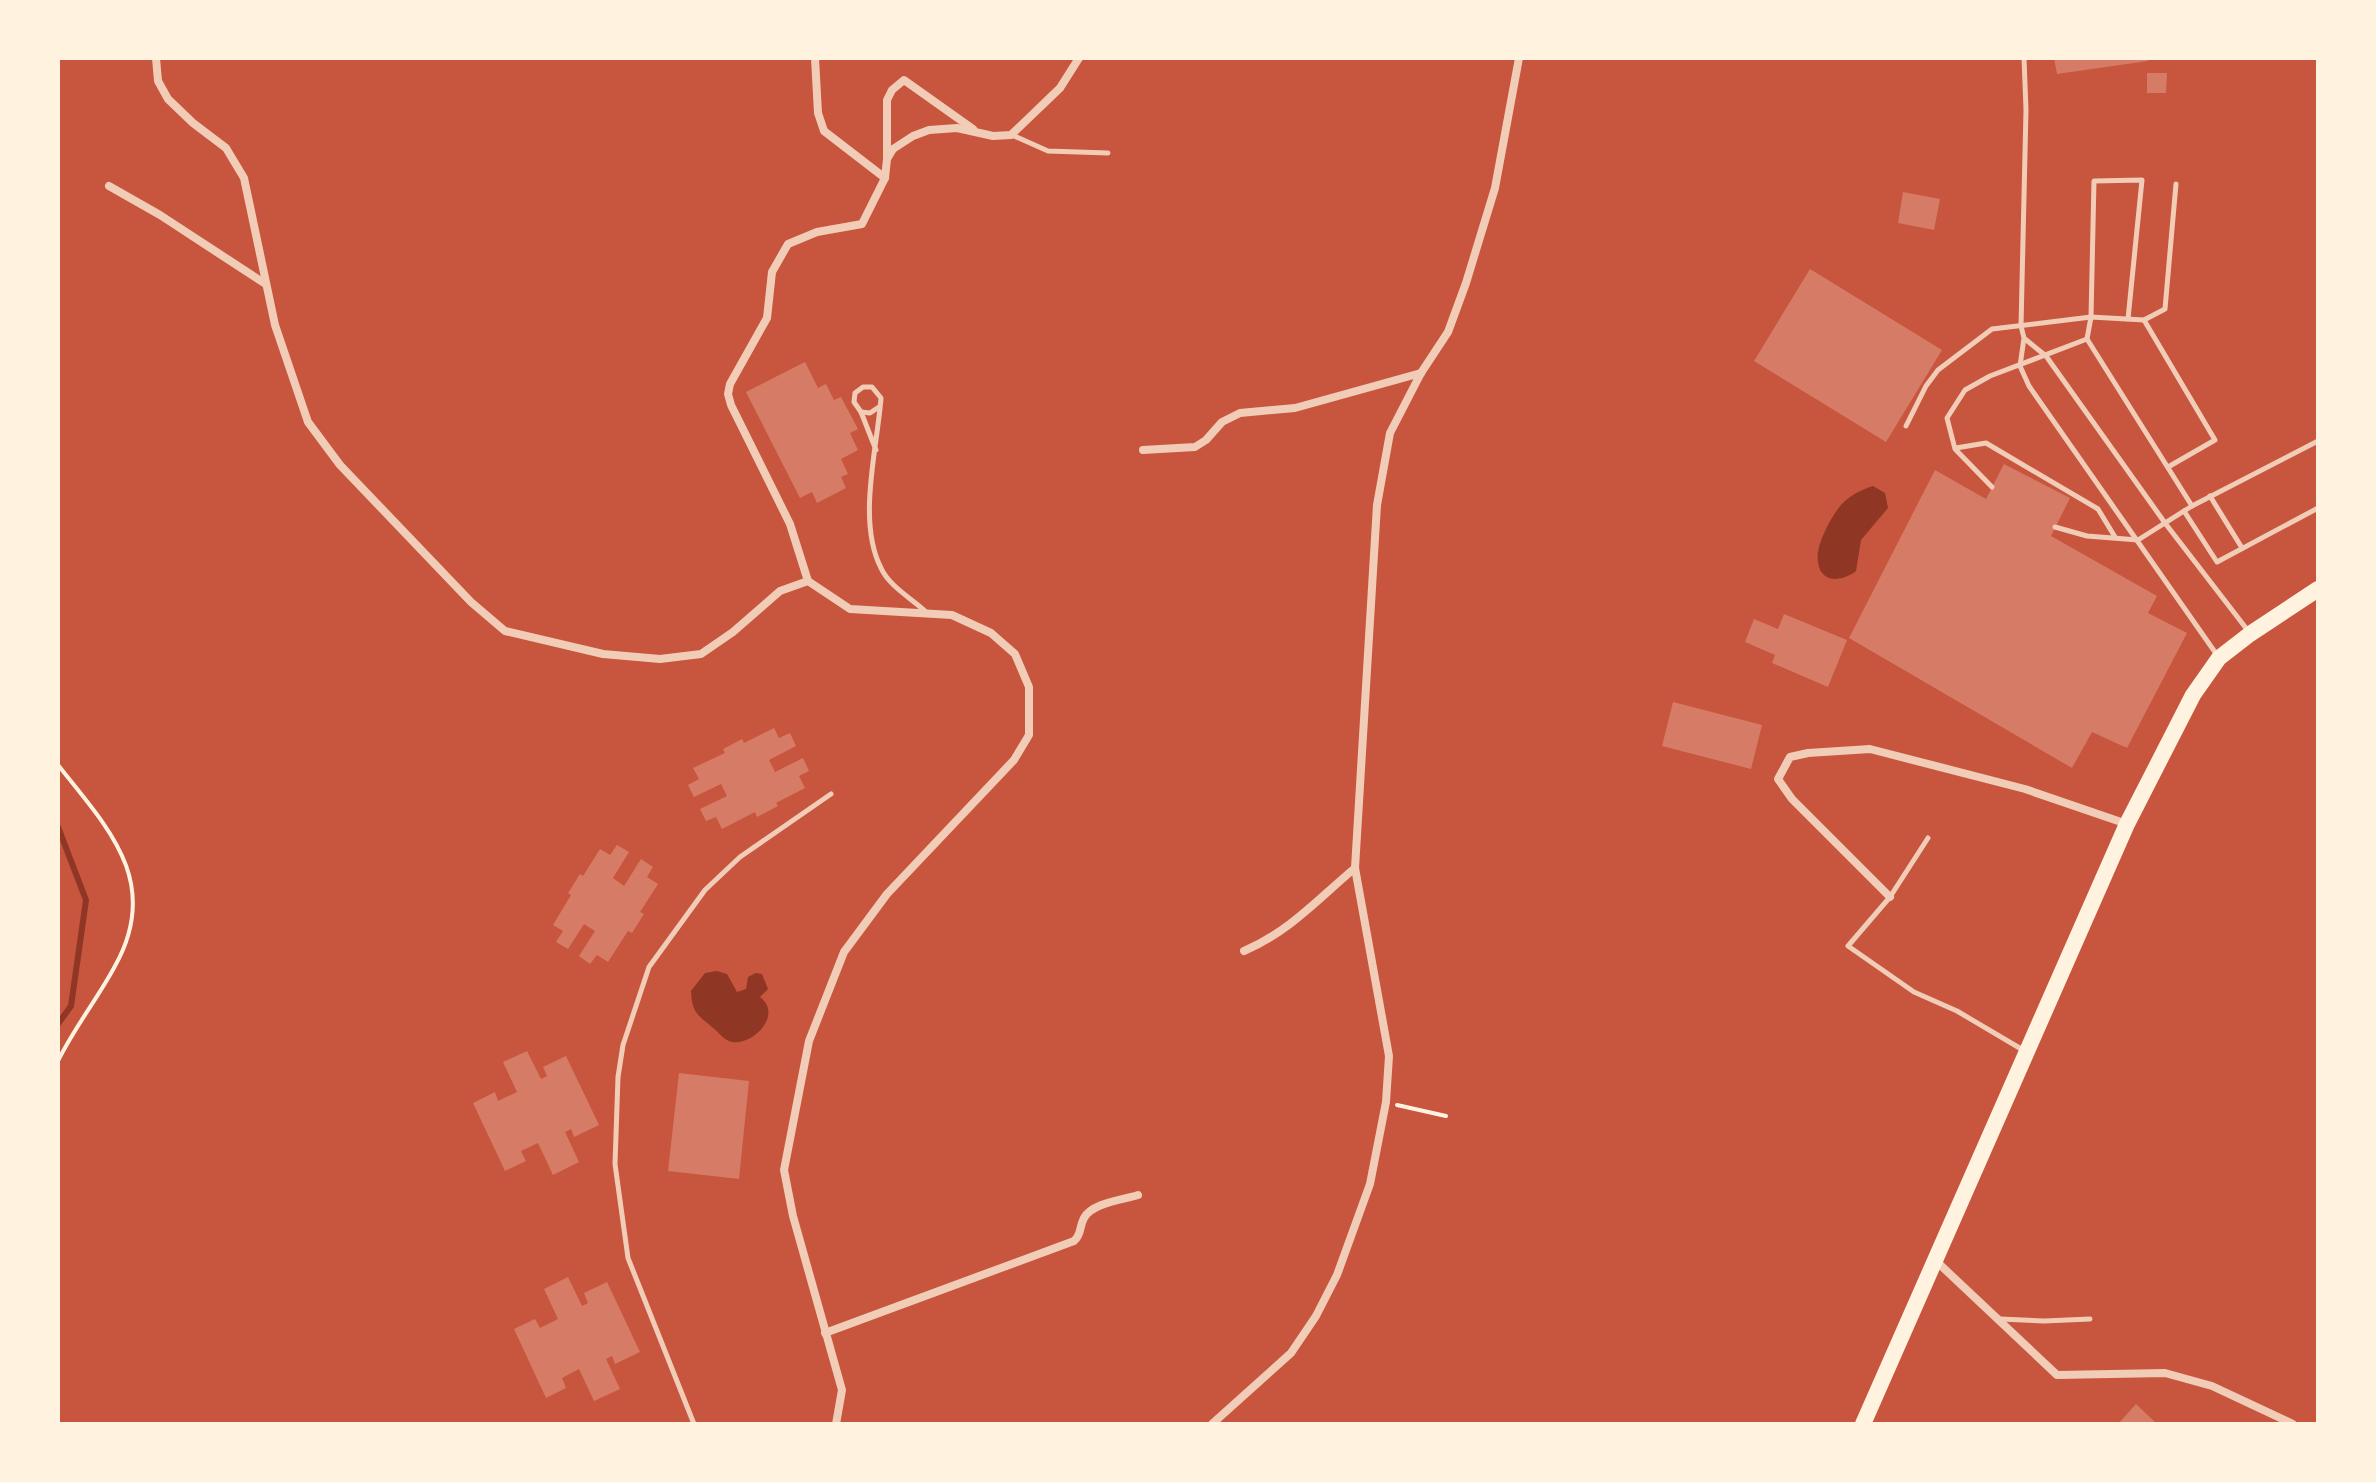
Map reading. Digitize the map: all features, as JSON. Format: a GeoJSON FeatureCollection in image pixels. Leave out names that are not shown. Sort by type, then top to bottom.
{"type":"FeatureCollection","features":[{"type":"Feature","properties":{"kind":"main road"},"geometry":{"type":"LineString","coordinates":[[1863,1424],[2127,824],[2193,695],[2219,658],[2318,589]]}},
{"type":"Feature","properties":{"kind":"street"},"geometry":{"type":"LineString","coordinates":[[156,58],[158,81],[168,99],[226,148],[244,178],[264,283],[288,369],[308,422],[340,465],[471,602],[505,631],[603,654],[660,659],[701,654],[733,632],[780,591],[808,581]]}},
{"type":"Feature","properties":{"kind":"street"},"geometry":{"type":"LineString","coordinates":[[815,58],[818,113],[824,131],[885,178]]}},
{"type":"Feature","properties":{"kind":"street"},"geometry":{"type":"LineString","coordinates":[[887,159],[893,149],[929,130],[957,128],[993,136],[1011,135],[1060,88],[1079,58]]}},
{"type":"Feature","properties":{"kind":"street"},"geometry":{"type":"LineString","coordinates":[[1212,1424],[1291,1353],[1316,1316],[1337,1275],[1370,1184],[1386,1102],[1389,1056],[1355,868],[1377,505],[1390,433],[1421,373],[1448,332],[1466,283],[1495,188],[1519,58]]}},
{"type":"Feature","properties":{"kind":"street"},"geometry":{"type":"LineString","coordinates":[[836,1424],[842,1390],[793,1216],[784,1170],[809,1041],[844,952],[887,894],[1014,760],[1029,735],[1029,687],[1015,654],[991,633],[952,615],[850,609],[808,581],[790,524],[728,394],[730,384],[767,318],[772,272],[788,244],[817,232],[862,224],[885,178],[887,100],[892,90],[904,80],[977,133]]}},
{"type":"Feature","properties":{"kind":"street"},"geometry":{"type":"LineString","coordinates":[[109,186],[160,215],[264,283]]}},
{"type":"Feature","properties":{"kind":"street"},"geometry":{"type":"LineString","coordinates":[[1143,450],[1195,447],[1222,422],[1240,413],[1295,408],[1421,373]]}},
{"type":"Feature","properties":{"kind":"street"},"geometry":{"type":"LineString","coordinates":[[1890,897],[1792,799],[1778,779],[1790,757],[1870,749],[2025,789],[2127,824]]}},
{"type":"Feature","properties":{"kind":"street"},"geometry":{"type":"LineString","coordinates":[[1244,951],[1274,938],[1355,868]]}},
{"type":"Feature","properties":{"kind":"street"},"geometry":{"type":"LineString","coordinates":[[825,1333],[1074,1241],[1080,1236],[1084,1217],[1091,1210],[1138,1195]]}},
{"type":"Feature","properties":{"kind":"street"},"geometry":{"type":"LineString","coordinates":[[1934,1260],[2057,1375],[2165,1373],[2212,1386],[2293,1424]]}},
{"type":"Feature","properties":{"kind":"lane"},"geometry":{"type":"LineString","coordinates":[[2024,58],[2026,110],[2021,326],[2024,338],[2020,366],[2029,386],[2219,658]]}},
{"type":"Feature","properties":{"kind":"lane"},"geometry":{"type":"LineString","coordinates":[[1011,135],[1048,151],[1108,153]]}},
{"type":"Feature","properties":{"kind":"lane"},"geometry":{"type":"LineString","coordinates":[[2128,319],[2142,180],[2094,181],[2091,317],[2087,339],[2192,506]]}},
{"type":"Feature","properties":{"kind":"lane"},"geometry":{"type":"LineString","coordinates":[[1906,426],[1926,386],[1938,370],[1992,329],[2091,317],[2144,320],[2165,309],[2176,184]]}},
{"type":"Feature","properties":{"kind":"lane"},"geometry":{"type":"LineString","coordinates":[[2144,320],[2215,440],[2168,467]]}},
{"type":"Feature","properties":{"kind":"lane"},"geometry":{"type":"LineString","coordinates":[[2024,338],[2046,356],[2052,369],[2165,523],[2250,634]]}},
{"type":"Feature","properties":{"kind":"lane"},"geometry":{"type":"LineString","coordinates":[[1992,487],[1955,449],[1947,418],[1965,390],[1990,376],[2087,339]]}},
{"type":"Feature","properties":{"kind":"lane"},"geometry":{"type":"LineString","coordinates":[[876,450],[861,412],[855,407],[854,398],[863,387],[876,390],[881,398],[880,406],[876,450],[868,529],[881,570],[928,615]]}},
{"type":"Feature","properties":{"kind":"lane"},"geometry":{"type":"LineString","coordinates":[[861,412],[874,412],[880,406]]}},
{"type":"Feature","properties":{"kind":"lane"},"geometry":{"type":"LineString","coordinates":[[2055,527],[2087,536],[2138,540],[2210,496],[2318,441]]}},
{"type":"Feature","properties":{"kind":"lane"},"geometry":{"type":"LineString","coordinates":[[1955,449],[1986,443],[2098,509],[2116,538]]}},
{"type":"Feature","properties":{"kind":"lane"},"geometry":{"type":"LineString","coordinates":[[2210,496],[2242,548]]}},
{"type":"Feature","properties":{"kind":"lane"},"geometry":{"type":"LineString","coordinates":[[2184,511],[2217,562],[2318,508]]}},
{"type":"Feature","properties":{"kind":"lane"},"geometry":{"type":"LineString","coordinates":[[694,1424],[628,1258],[615,1164],[618,1077],[623,1045],[649,967],[705,890],[740,857],[831,794]]}},
{"type":"Feature","properties":{"kind":"lane"},"geometry":{"type":"LineString","coordinates":[[1928,838],[1890,897],[1848,946],[1914,992],[1957,1011],[2028,1052]]}},
{"type":"Feature","properties":{"kind":"lane"},"geometry":{"type":"LineString","coordinates":[[2000,1319],[2090,1319]]}},
{"type":"Feature","properties":{"kind":"path"},"geometry":{"type":"LineString","coordinates":[[58,765],[100,818],[125,857],[133,909],[132,922],[118,962],[58,1061]]}},
{"type":"Feature","properties":{"kind":"path"},"geometry":{"type":"LineString","coordinates":[[1386,1102],[1446,1116]]}},
{"type":"Feature","properties":{"kind":"shaded area"},"geometry":{"type":"Polygon","coordinates":[[[1873,486],[1885,493],[1888,508],[1861,540],[1856,571],[1839,579],[1828,578],[1823,575],[1818,562],[1825,532],[1844,501],[1873,486]]]}},
{"type":"Feature","properties":{"kind":"shaded area"},"geometry":{"type":"Polygon","coordinates":[[[717,971],[727,974],[737,992],[746,989],[748,977],[762,974],[768,989],[760,997],[766,1004],[767,1020],[749,1039],[740,1042],[726,1040],[694,1009],[691,991],[705,973],[717,971]]]}},
{"type":"Feature","properties":{"kind":"building"},"geometry":{"type":"Polygon","coordinates":[[[2054,58],[2147,58],[2148,61],[2057,74],[2054,58]]]}},
{"type":"Feature","properties":{"kind":"building"},"geometry":{"type":"Polygon","coordinates":[[[2147,73],[2167,73],[2166,93],[2147,93],[2147,73]]]}},
{"type":"Feature","properties":{"kind":"building"},"geometry":{"type":"Polygon","coordinates":[[[1903,192],[1940,199],[1934,230],[1898,223],[1903,192]]]}},
{"type":"Feature","properties":{"kind":"building"},"geometry":{"type":"Polygon","coordinates":[[[1810,269],[1942,350],[1886,442],[1754,361],[1810,269]]]}},
{"type":"Feature","properties":{"kind":"building"},"geometry":{"type":"Polygon","coordinates":[[[805,362],[818,388],[826,384],[834,400],[841,397],[858,429],[850,433],[858,450],[841,459],[848,474],[841,477],[846,488],[817,503],[812,492],[800,498],[746,392],[805,362]]]}},
{"type":"Feature","properties":{"kind":"building"},"geometry":{"type":"Polygon","coordinates":[[[2004,464],[2070,498],[2051,536],[2157,596],[2148,613],[2187,633],[2127,748],[2092,732],[2072,768],[1849,638],[1935,470],[1986,499],[2004,464]]]}},
{"type":"Feature","properties":{"kind":"building"},"geometry":{"type":"Polygon","coordinates":[[[1784,614],[1847,640],[1828,687],[1772,663],[1775,655],[1745,642],[1754,619],[1778,629],[1784,614]]]}},
{"type":"Feature","properties":{"kind":"building"},"geometry":{"type":"Polygon","coordinates":[[[1673,702],[1762,725],[1751,769],[1662,746],[1673,702]]]}},
{"type":"Feature","properties":{"kind":"building"},"geometry":{"type":"Polygon","coordinates":[[[774,728],[779,738],[790,733],[796,746],[769,760],[775,772],[803,758],[809,771],[799,776],[805,788],[757,817],[755,812],[722,829],[716,817],[706,821],[700,809],[727,796],[721,784],[694,797],[688,785],[699,779],[693,768],[725,753],[723,749],[742,739],[744,743],[774,728]]]}},
{"type":"Feature","properties":{"kind":"building"},"geometry":{"type":"Polygon","coordinates":[[[617,845],[629,852],[613,878],[624,886],[641,859],[653,867],[647,877],[658,884],[640,912],[644,914],[632,933],[628,931],[608,962],[597,955],[590,964],[579,956],[595,931],[584,924],[568,949],[556,942],[563,931],[553,925],[571,895],[568,893],[600,849],[610,855],[617,845]]]}},
{"type":"Feature","properties":{"kind":"building"},"geometry":{"type":"Polygon","coordinates":[[[527,1051],[541,1079],[547,1076],[543,1067],[566,1056],[599,1125],[574,1137],[571,1129],[565,1132],[579,1162],[553,1175],[538,1143],[521,1151],[526,1161],[505,1171],[473,1103],[495,1092],[498,1101],[517,1092],[503,1062],[527,1051]]]}},
{"type":"Feature","properties":{"kind":"building"},"geometry":{"type":"Polygon","coordinates":[[[679,1073],[749,1081],[739,1179],[668,1171],[679,1073]]]}},
{"type":"Feature","properties":{"kind":"building"},"geometry":{"type":"Polygon","coordinates":[[[568,1277],[582,1306],[588,1303],[584,1293],[607,1282],[640,1352],[615,1364],[612,1356],[606,1359],[620,1389],[594,1401],[579,1369],[562,1378],[566,1388],[546,1398],[514,1329],[535,1319],[540,1328],[558,1319],[544,1289],[568,1277]]]}},
{"type":"Feature","properties":{"kind":"building"},"geometry":{"type":"Polygon","coordinates":[[[2136,1404],[2157,1424],[2118,1424],[2136,1404]]]}},
{"type":"Feature","properties":{"kind":"waterway"},"geometry":{"type":"LineString","coordinates":[[58,827],[86,900],[71,1006],[58,1024]]}}]}
